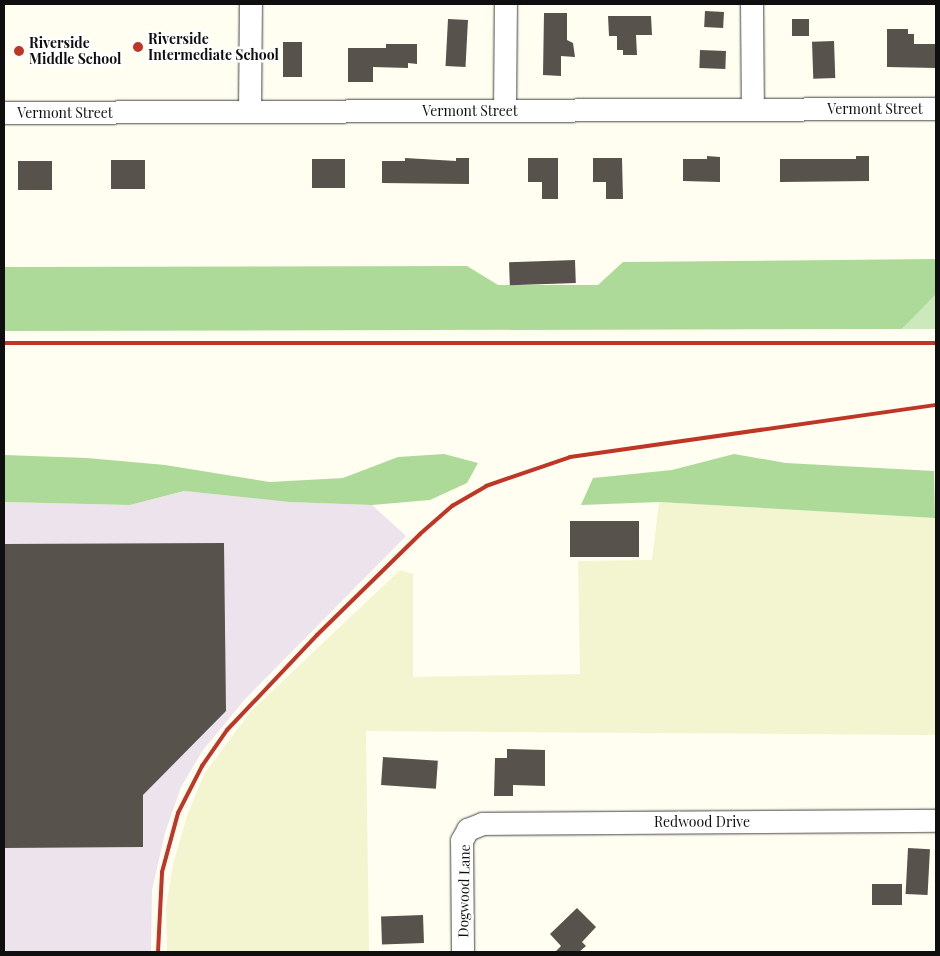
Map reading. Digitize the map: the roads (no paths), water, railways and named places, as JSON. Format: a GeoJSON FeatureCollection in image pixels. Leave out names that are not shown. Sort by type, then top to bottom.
{"type":"FeatureCollection","features":[{"type":"Feature","properties":{"kind":"street"},"geometry":{"type":"LineString","coordinates":[[250,112],[251,4]]}},
{"type":"Feature","properties":{"kind":"street"},"geometry":{"type":"LineString","coordinates":[[505,111],[506,4]]}},
{"type":"Feature","properties":{"kind":"street"},"geometry":{"type":"LineString","coordinates":[[752,4],[753,110]]}},
{"type":"Feature","properties":{"kind":"street","name":"Vermont Street"},"geometry":{"type":"LineString","coordinates":[[4,114],[936,109]]}},
{"type":"Feature","properties":{"kind":"street","name":"Redwood Drive"},"geometry":{"type":"LineString","coordinates":[[468,830],[483,824],[936,821]]}},
{"type":"Feature","properties":{"kind":"street","name":"Dogwood Lane"},"geometry":{"type":"LineString","coordinates":[[463,952],[462,841],[468,830]]}},
{"type":"Feature","properties":{"kind":"railway"},"geometry":{"type":"LineString","coordinates":[[4,343],[936,343]]}},
{"type":"Feature","properties":{"kind":"railway"},"geometry":{"type":"LineString","coordinates":[[158,952],[162,872],[178,813],[202,766],[227,730],[317,635],[420,534],[452,506],[486,486],[570,457],[936,405]]}},
{"type":"Feature","properties":{"kind":"place","name":"Riverside Intermediate School"},"geometry":{"type":"Point","coordinates":[138,47]}},
{"type":"Feature","properties":{"kind":"place","name":"Riverside Middle School"},"geometry":{"type":"Point","coordinates":[19,51]}}]}
